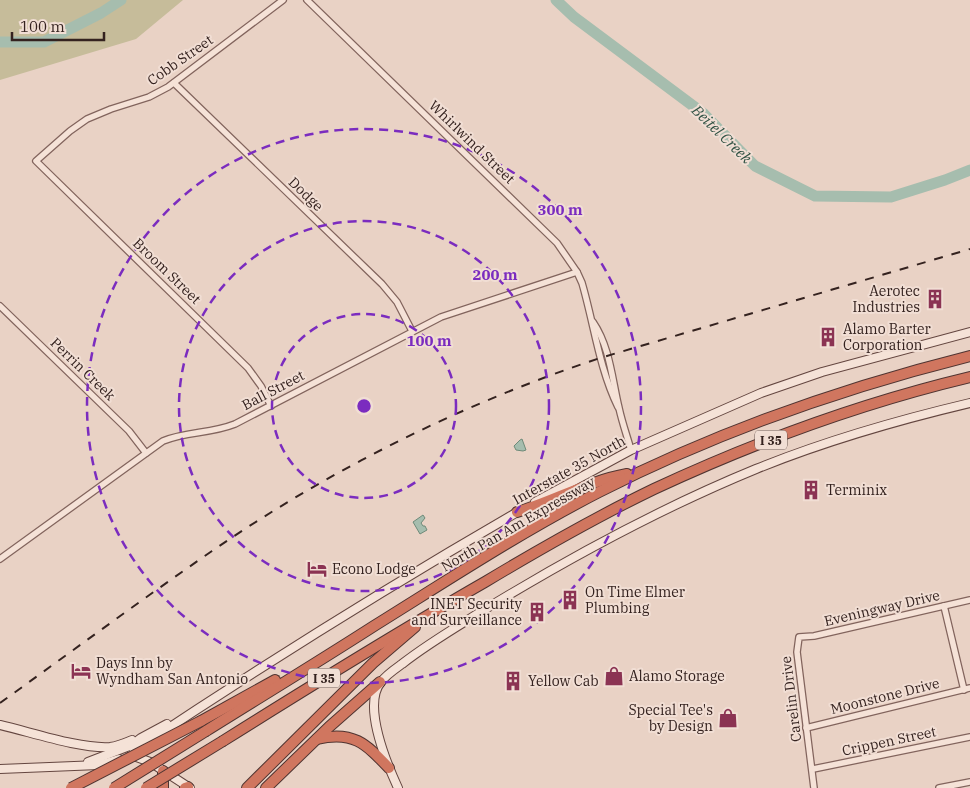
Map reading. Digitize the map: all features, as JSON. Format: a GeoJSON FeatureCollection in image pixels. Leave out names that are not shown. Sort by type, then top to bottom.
{"type":"FeatureCollection","features":[{"type":"Feature","properties":{"kind":"highway","name":"North Pan Am Expressway"},"geometry":{"type":"LineString","coordinates":[[114,788],[204,726],[373,627],[503,546],[579,503],[640,472],[756,422],[819,399],[970,356]]}},
{"type":"Feature","properties":{"kind":"highway","name":"I 35"},"geometry":{"type":"LineString","coordinates":[[146,788],[426,616],[580,526],[654,489],[721,459],[847,411],[970,377]]}},
{"type":"Feature","properties":{"kind":"highway"},"geometry":{"type":"LineString","coordinates":[[517,512],[539,506],[571,491],[608,478],[640,472]]}},
{"type":"Feature","properties":{"kind":"highway"},"geometry":{"type":"LineString","coordinates":[[247,788],[373,663],[408,634],[426,616]]}},
{"type":"Feature","properties":{"kind":"highway"},"geometry":{"type":"LineString","coordinates":[[266,788],[316,739],[380,682]]}},
{"type":"Feature","properties":{"kind":"highway"},"geometry":{"type":"LineString","coordinates":[[71,788],[204,726]]}},
{"type":"Feature","properties":{"kind":"highway"},"geometry":{"type":"LineString","coordinates":[[316,739],[339,735],[349,736],[370,748],[389,768]]}},
{"type":"Feature","properties":{"kind":"highway"},"geometry":{"type":"LineString","coordinates":[[153,788],[223,741]]}},
{"type":"Feature","properties":{"kind":"highway"},"geometry":{"type":"LineString","coordinates":[[162,770],[163,788]]}},
{"type":"Feature","properties":{"kind":"main road","name":"Interstate 35 North"},"geometry":{"type":"LineString","coordinates":[[0,769],[99,765],[129,754],[211,700],[459,546],[631,450],[733,404],[790,382],[970,332]]}},
{"type":"Feature","properties":{"kind":"main road"},"geometry":{"type":"LineString","coordinates":[[398,788],[378,734],[374,711],[374,701],[380,682],[414,655],[451,630],[552,569],[719,485],[820,445],[938,410],[970,403]]}},
{"type":"Feature","properties":{"kind":"main road","name":"Interstate 35 North"},"geometry":{"type":"LineString","coordinates":[[79,765],[132,745],[141,738],[211,700]]}},
{"type":"Feature","properties":{"kind":"main road"},"geometry":{"type":"LineString","coordinates":[[0,725],[71,742],[108,747],[141,738]]}},
{"type":"Feature","properties":{"kind":"main road"},"geometry":{"type":"LineString","coordinates":[[129,754],[150,762],[188,788]]}},
{"type":"Feature","properties":{"kind":"street","name":"Cobb Street"},"geometry":{"type":"LineString","coordinates":[[36,161],[70,131],[87,119],[149,97],[174,83],[283,0]]}},
{"type":"Feature","properties":{"kind":"street","name":"Whirlwind Street"},"geometry":{"type":"LineString","coordinates":[[307,0],[557,243],[577,272],[582,283],[610,391],[618,407],[631,450]]}},
{"type":"Feature","properties":{"kind":"street","name":"Dodge"},"geometry":{"type":"LineString","coordinates":[[174,83],[382,284],[397,302],[412,331]]}},
{"type":"Feature","properties":{"kind":"street","name":"Broom Street"},"geometry":{"type":"LineString","coordinates":[[36,161],[248,368],[261,386],[271,406]]}},
{"type":"Feature","properties":{"kind":"street","name":"Ball Street"},"geometry":{"type":"LineString","coordinates":[[0,559],[146,453],[170,438],[219,430],[235,424],[441,317],[577,272]]}},
{"type":"Feature","properties":{"kind":"street","name":"Perrin Creek"},"geometry":{"type":"LineString","coordinates":[[0,306],[129,431],[146,453]]}},
{"type":"Feature","properties":{"kind":"street","name":"Eveningway Drive"},"geometry":{"type":"LineString","coordinates":[[799,637],[814,636],[970,600]]}},
{"type":"Feature","properties":{"kind":"street"},"geometry":{"type":"LineString","coordinates":[[944,606],[967,689]]}},
{"type":"Feature","properties":{"kind":"street","name":"Carelin Drive"},"geometry":{"type":"LineString","coordinates":[[799,637],[797,652],[814,788]]}},
{"type":"Feature","properties":{"kind":"street","name":"Moonstone Drive"},"geometry":{"type":"LineString","coordinates":[[806,728],[967,689]]}},
{"type":"Feature","properties":{"kind":"street","name":"Crippen Street"},"geometry":{"type":"LineString","coordinates":[[813,769],[970,737]]}},
{"type":"Feature","properties":{"kind":"street"},"geometry":{"type":"LineString","coordinates":[[939,788],[970,782]]}},
{"type":"Feature","properties":{"kind":"shaded area"},"geometry":{"type":"Polygon","coordinates":[[[0,0],[183,0],[136,39],[0,80],[0,0]]]}},
{"type":"Feature","properties":{"kind":"shaded area"},"geometry":{"type":"Polygon","coordinates":[[[522,439],[526,450],[516,450],[514,446],[522,439]]]}},
{"type":"Feature","properties":{"kind":"shaded area"},"geometry":{"type":"Polygon","coordinates":[[[423,515],[425,518],[421,523],[427,530],[420,534],[413,522],[423,515]]]}},
{"type":"Feature","properties":{"kind":"waterway","name":"Beitel Creek"},"geometry":{"type":"LineString","coordinates":[[0,42],[44,42],[101,13],[121,0]]}},
{"type":"Feature","properties":{"kind":"waterway","name":"Beitel Creek"},"geometry":{"type":"LineString","coordinates":[[556,0],[574,17],[704,114],[755,166],[815,196],[891,197],[970,170]]}},
{"type":"Feature","properties":{"kind":"railway"},"geometry":{"type":"LineString","coordinates":[[0,703],[159,588],[257,521],[351,466],[449,417],[549,376],[600,358],[970,249]]}},
{"type":"Feature","properties":{"kind":"place","name":"Aerotec Industries"},"geometry":{"type":"Point","coordinates":[935,299]}},
{"type":"Feature","properties":{"kind":"place","name":"Alamo Barter Corporation"},"geometry":{"type":"Point","coordinates":[828,337]}},
{"type":"Feature","properties":{"kind":"place","name":"Terminix"},"geometry":{"type":"Point","coordinates":[811,490]}},
{"type":"Feature","properties":{"kind":"place","name":"Econo Lodge"},"geometry":{"type":"Point","coordinates":[317,569]}},
{"type":"Feature","properties":{"kind":"place","name":"On Time Elmer Plumbing"},"geometry":{"type":"Point","coordinates":[570,600]}},
{"type":"Feature","properties":{"kind":"place","name":"INET Security and Surveillance"},"geometry":{"type":"Point","coordinates":[537,612]}},
{"type":"Feature","properties":{"kind":"place","name":"Days Inn by Wyndham San Antonio"},"geometry":{"type":"Point","coordinates":[81,671]}},
{"type":"Feature","properties":{"kind":"place","name":"Alamo Storage"},"geometry":{"type":"Point","coordinates":[614,676]}},
{"type":"Feature","properties":{"kind":"place","name":"Yellow Cab"},"geometry":{"type":"Point","coordinates":[513,681]}},
{"type":"Feature","properties":{"kind":"place","name":"Special Tee's by Design"},"geometry":{"type":"Point","coordinates":[728,718]}}]}
